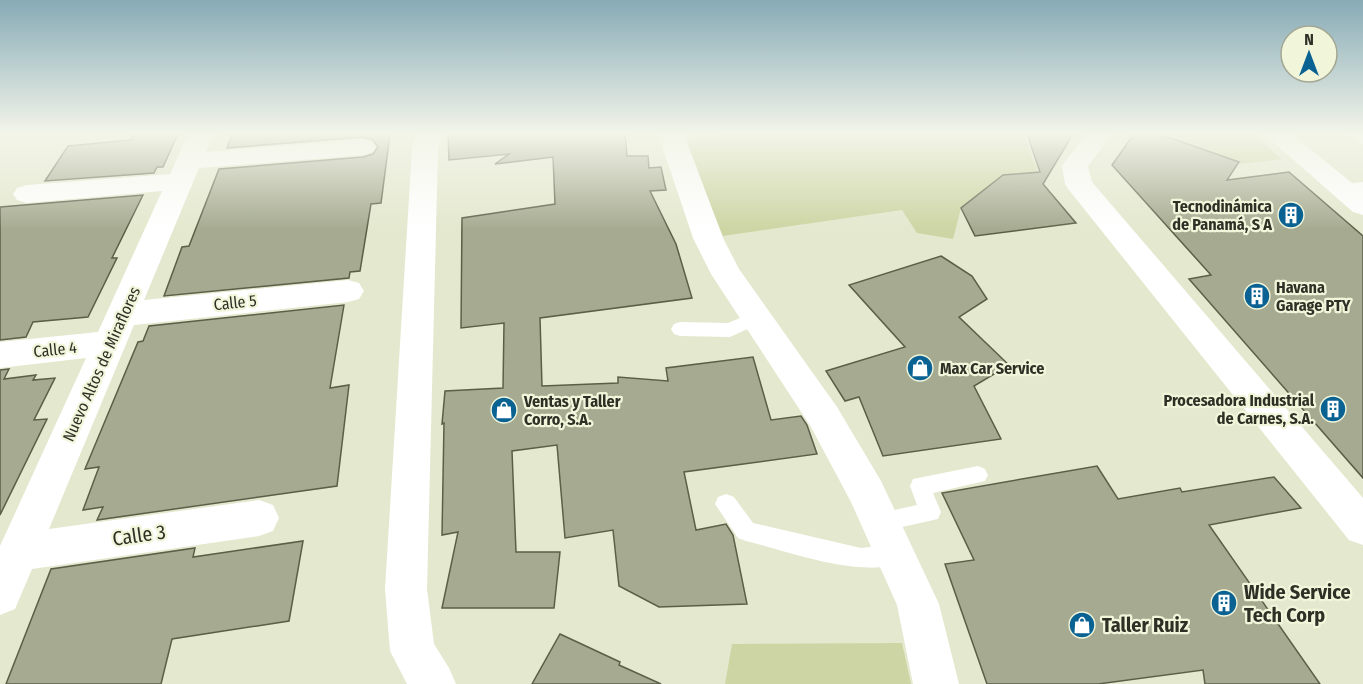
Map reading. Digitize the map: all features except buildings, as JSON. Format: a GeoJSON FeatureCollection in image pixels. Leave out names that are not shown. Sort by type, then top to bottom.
{"type":"FeatureCollection","features":[{"type":"Feature","properties":{"kind":"street"},"geometry":{"type":"LineString","coordinates":[[27,194],[159,166]]}},
{"type":"Feature","properties":{"kind":"street","name":"Nuevo Altos de Miraflores"},"geometry":{"type":"LineString","coordinates":[[0,594],[188,166]]}},
{"type":"Feature","properties":{"kind":"street"},"geometry":{"type":"LineString","coordinates":[[424,166],[405,589],[412,651],[433,684]]}},
{"type":"Feature","properties":{"kind":"street"},"geometry":{"type":"LineString","coordinates":[[682,166],[708,238],[726,274],[824,417],[867,493],[918,604],[936,684]]}},
{"type":"Feature","properties":{"kind":"street"},"geometry":{"type":"LineString","coordinates":[[1075,166],[1080,184],[1363,527]]}},
{"type":"Feature","properties":{"kind":"street"},"geometry":{"type":"LineString","coordinates":[[1319,166],[1356,194]]}},
{"type":"Feature","properties":{"kind":"street","name":"Calle 5"},"geometry":{"type":"LineString","coordinates":[[116,329],[348,291]]}},
{"type":"Feature","properties":{"kind":"street","name":"Calle 4"},"geometry":{"type":"LineString","coordinates":[[0,356],[116,329]]}},
{"type":"Feature","properties":{"kind":"street","name":"Calle 3"},"geometry":{"type":"LineString","coordinates":[[19,552],[259,518]]}},
{"type":"Feature","properties":{"kind":"lane"},"geometry":{"type":"LineString","coordinates":[[680,329],[730,330],[757,318]]}},
{"type":"Feature","properties":{"kind":"lane"},"geometry":{"type":"LineString","coordinates":[[880,522],[930,512],[920,486],[978,475]]}},
{"type":"Feature","properties":{"kind":"lane"},"geometry":{"type":"LineString","coordinates":[[726,504],[746,531],[861,559],[896,555]]}},
{"type":"Feature","properties":{"kind":"green space"},"geometry":{"type":"Polygon","coordinates":[[[695,166],[1036,166],[1038,172],[1003,175],[961,208],[953,239],[917,233],[902,210],[723,236],[695,166]]]}},
{"type":"Feature","properties":{"kind":"green space"},"geometry":{"type":"Polygon","coordinates":[[[902,643],[911,684],[725,684],[732,644],[902,643]]]}},
{"type":"Feature","properties":{"kind":"place","name":"Tecnodinámica de Panamá, S A"},"geometry":{"type":"Point","coordinates":[1291,215]}},
{"type":"Feature","properties":{"kind":"place","name":"Havana Garage PTY"},"geometry":{"type":"Point","coordinates":[1257,296]}},
{"type":"Feature","properties":{"kind":"place","name":"Max Car Service"},"geometry":{"type":"Point","coordinates":[920,368]}},
{"type":"Feature","properties":{"kind":"place","name":"Procesadora Industrial de Carnes, S.A."},"geometry":{"type":"Point","coordinates":[1333,409]}},
{"type":"Feature","properties":{"kind":"place","name":"Ventas y Taller Corro, S.A."},"geometry":{"type":"Point","coordinates":[504,410]}},
{"type":"Feature","properties":{"kind":"place","name":"Wide Service Tech Corp"},"geometry":{"type":"Point","coordinates":[1224,603]}},
{"type":"Feature","properties":{"kind":"place","name":"Taller Ruiz"},"geometry":{"type":"Point","coordinates":[1082,625]}}]}
